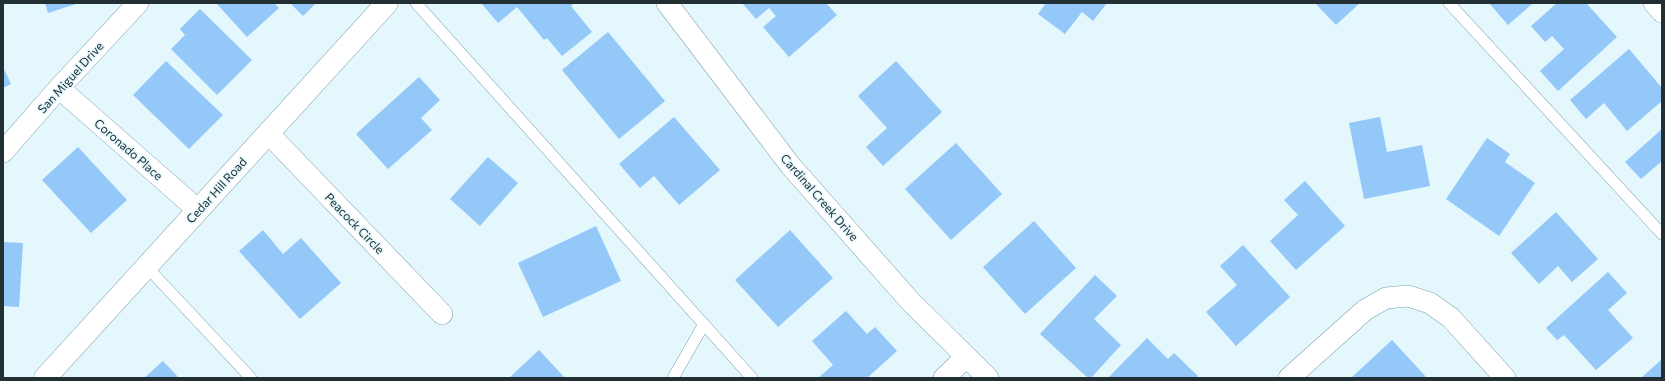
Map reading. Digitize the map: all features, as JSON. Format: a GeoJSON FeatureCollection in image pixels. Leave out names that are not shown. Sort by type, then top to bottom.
{"type":"FeatureCollection","features":[{"type":"Feature","properties":{"kind":"street","name":"San Miguel Drive"},"geometry":{"type":"LineString","coordinates":[[3,152],[59,88],[138,3]]}},
{"type":"Feature","properties":{"kind":"street","name":"Cedar Hill Road"},"geometry":{"type":"LineString","coordinates":[[46,378],[386,3]]}},
{"type":"Feature","properties":{"kind":"street","name":"Cardinal Creek Drive"},"geometry":{"type":"LineString","coordinates":[[667,3],[790,165],[910,301],[988,378]]}},
{"type":"Feature","properties":{"kind":"street"},"geometry":{"type":"LineString","coordinates":[[1654,3],[1662,12]]}},
{"type":"Feature","properties":{"kind":"street","name":"Coronado Place"},"geometry":{"type":"LineString","coordinates":[[59,88],[198,210]]}},
{"type":"Feature","properties":{"kind":"street","name":"Peacock Circle"},"geometry":{"type":"LineString","coordinates":[[268,133],[442,314]]}},
{"type":"Feature","properties":{"kind":"street"},"geometry":{"type":"LineString","coordinates":[[1289,378],[1365,310],[1386,298],[1408,296],[1430,303],[1451,318],[1505,378]]}},
{"type":"Feature","properties":{"kind":"street"},"geometry":{"type":"LineString","coordinates":[[944,378],[966,357]]}},
{"type":"Feature","properties":{"kind":"lane"},"geometry":{"type":"LineString","coordinates":[[416,3],[752,378]]}},
{"type":"Feature","properties":{"kind":"lane"},"geometry":{"type":"LineString","coordinates":[[1448,3],[1662,234]]}},
{"type":"Feature","properties":{"kind":"lane"},"geometry":{"type":"LineString","coordinates":[[147,267],[251,378]]}},
{"type":"Feature","properties":{"kind":"lane"},"geometry":{"type":"LineString","coordinates":[[673,378],[704,324]]}},
{"type":"Feature","properties":{"kind":"building"},"geometry":{"type":"Polygon","coordinates":[[[45,3],[79,3],[48,13],[45,3]]]}},
{"type":"Feature","properties":{"kind":"building"},"geometry":{"type":"Polygon","coordinates":[[[216,3],[274,3],[279,8],[247,37],[216,3]]]}},
{"type":"Feature","properties":{"kind":"building"},"geometry":{"type":"Polygon","coordinates":[[[290,3],[316,3],[303,16],[290,3]]]}},
{"type":"Feature","properties":{"kind":"building"},"geometry":{"type":"Polygon","coordinates":[[[481,3],[574,3],[571,6],[592,32],[562,56],[547,38],[544,40],[517,7],[498,23],[481,3]]]}},
{"type":"Feature","properties":{"kind":"building"},"geometry":{"type":"Polygon","coordinates":[[[742,3],[826,3],[837,15],[789,57],[763,27],[776,16],[769,8],[756,19],[742,3]]]}},
{"type":"Feature","properties":{"kind":"building"},"geometry":{"type":"Polygon","coordinates":[[[1046,3],[1107,3],[1093,21],[1082,12],[1065,34],[1038,14],[1046,3]]]}},
{"type":"Feature","properties":{"kind":"building"},"geometry":{"type":"Polygon","coordinates":[[[1315,3],[1360,3],[1336,25],[1315,3]]]}},
{"type":"Feature","properties":{"kind":"building"},"geometry":{"type":"Polygon","coordinates":[[[1489,3],[1533,3],[1508,25],[1489,3]]]}},
{"type":"Feature","properties":{"kind":"building"},"geometry":{"type":"Polygon","coordinates":[[[1557,3],[1586,3],[1617,37],[1558,91],[1540,71],[1564,49],[1552,36],[1545,42],[1531,26],[1557,3]]]}},
{"type":"Feature","properties":{"kind":"building"},"geometry":{"type":"Polygon","coordinates":[[[200,9],[252,60],[217,95],[171,49],[185,35],[180,29],[200,9]]]}},
{"type":"Feature","properties":{"kind":"building"},"geometry":{"type":"Polygon","coordinates":[[[608,32],[665,101],[619,139],[562,70],[608,32]]]}},
{"type":"Feature","properties":{"kind":"building"},"geometry":{"type":"Polygon","coordinates":[[[1629,49],[1662,88],[1662,101],[1627,131],[1604,103],[1586,119],[1570,100],[1629,49]]]}},
{"type":"Feature","properties":{"kind":"building"},"geometry":{"type":"Polygon","coordinates":[[[166,61],[223,115],[189,149],[133,95],[166,61]]]}},
{"type":"Feature","properties":{"kind":"building"},"geometry":{"type":"Polygon","coordinates":[[[896,61],[942,112],[883,166],[866,147],[887,128],[858,96],[896,61]]]}},
{"type":"Feature","properties":{"kind":"building"},"geometry":{"type":"Polygon","coordinates":[[[3,67],[11,84],[3,88],[3,67]]]}},
{"type":"Feature","properties":{"kind":"building"},"geometry":{"type":"Polygon","coordinates":[[[419,77],[440,100],[421,118],[432,130],[388,169],[356,134],[419,77]]]}},
{"type":"Feature","properties":{"kind":"building"},"geometry":{"type":"Polygon","coordinates":[[[674,117],[720,170],[679,205],[654,176],[640,188],[619,164],[674,117]]]}},
{"type":"Feature","properties":{"kind":"building"},"geometry":{"type":"Polygon","coordinates":[[[1380,117],[1387,152],[1422,145],[1430,186],[1364,199],[1349,123],[1380,117]]]}},
{"type":"Feature","properties":{"kind":"building"},"geometry":{"type":"Polygon","coordinates":[[[1662,129],[1662,161],[1641,179],[1625,162],[1662,129]]]}},
{"type":"Feature","properties":{"kind":"building"},"geometry":{"type":"Polygon","coordinates":[[[1487,138],[1510,154],[1505,162],[1535,183],[1499,236],[1446,199],[1487,138]]]}},
{"type":"Feature","properties":{"kind":"building"},"geometry":{"type":"Polygon","coordinates":[[[956,143],[1002,194],[951,240],[905,189],[956,143]]]}},
{"type":"Feature","properties":{"kind":"building"},"geometry":{"type":"Polygon","coordinates":[[[78,147],[127,200],[91,233],[42,180],[78,147]]]}},
{"type":"Feature","properties":{"kind":"building"},"geometry":{"type":"Polygon","coordinates":[[[488,157],[518,183],[480,226],[450,199],[488,157]]]}},
{"type":"Feature","properties":{"kind":"building"},"geometry":{"type":"Polygon","coordinates":[[[1305,181],[1345,226],[1296,270],[1270,241],[1298,215],[1284,200],[1305,181]]]}},
{"type":"Feature","properties":{"kind":"building"},"geometry":{"type":"Polygon","coordinates":[[[1556,212],[1598,259],[1572,282],[1558,266],[1539,284],[1511,253],[1556,212]]]}},
{"type":"Feature","properties":{"kind":"building"},"geometry":{"type":"Polygon","coordinates":[[[1034,221],[1076,268],[1025,314],[983,267],[1034,221]]]}},
{"type":"Feature","properties":{"kind":"building"},"geometry":{"type":"Polygon","coordinates":[[[596,226],[621,281],[543,317],[518,263],[596,226]]]}},
{"type":"Feature","properties":{"kind":"building"},"geometry":{"type":"Polygon","coordinates":[[[263,230],[283,254],[301,238],[341,283],[300,319],[239,251],[263,230]]]}},
{"type":"Feature","properties":{"kind":"building"},"geometry":{"type":"Polygon","coordinates":[[[790,230],[833,278],[778,327],[735,280],[790,230]]]}},
{"type":"Feature","properties":{"kind":"building"},"geometry":{"type":"Polygon","coordinates":[[[3,242],[23,243],[19,307],[3,306],[3,242]]]}},
{"type":"Feature","properties":{"kind":"building"},"geometry":{"type":"Polygon","coordinates":[[[1243,245],[1290,297],[1236,346],[1206,312],[1237,285],[1220,266],[1243,245]]]}},
{"type":"Feature","properties":{"kind":"building"},"geometry":{"type":"Polygon","coordinates":[[[1608,272],[1627,293],[1608,310],[1633,338],[1596,370],[1564,335],[1557,340],[1546,328],[1608,272]]]}},
{"type":"Feature","properties":{"kind":"building"},"geometry":{"type":"Polygon","coordinates":[[[1095,275],[1117,296],[1094,319],[1121,345],[1091,378],[1088,378],[1040,334],[1095,275]]]}},
{"type":"Feature","properties":{"kind":"building"},"geometry":{"type":"Polygon","coordinates":[[[846,311],[867,334],[875,327],[897,351],[867,378],[818,378],[833,365],[812,341],[846,311]]]}},
{"type":"Feature","properties":{"kind":"building"},"geometry":{"type":"Polygon","coordinates":[[[1147,338],[1168,359],[1174,353],[1198,376],[1196,378],[1108,378],[1147,338]]]}},
{"type":"Feature","properties":{"kind":"building"},"geometry":{"type":"Polygon","coordinates":[[[1392,340],[1427,378],[1351,378],[1392,340]]]}},
{"type":"Feature","properties":{"kind":"building"},"geometry":{"type":"Polygon","coordinates":[[[539,350],[565,378],[509,378],[539,350]]]}},
{"type":"Feature","properties":{"kind":"building"},"geometry":{"type":"Polygon","coordinates":[[[1662,359],[1662,378],[1641,378],[1662,359]]]}},
{"type":"Feature","properties":{"kind":"building"},"geometry":{"type":"Polygon","coordinates":[[[163,361],[179,378],[144,378],[163,361]]]}}]}
